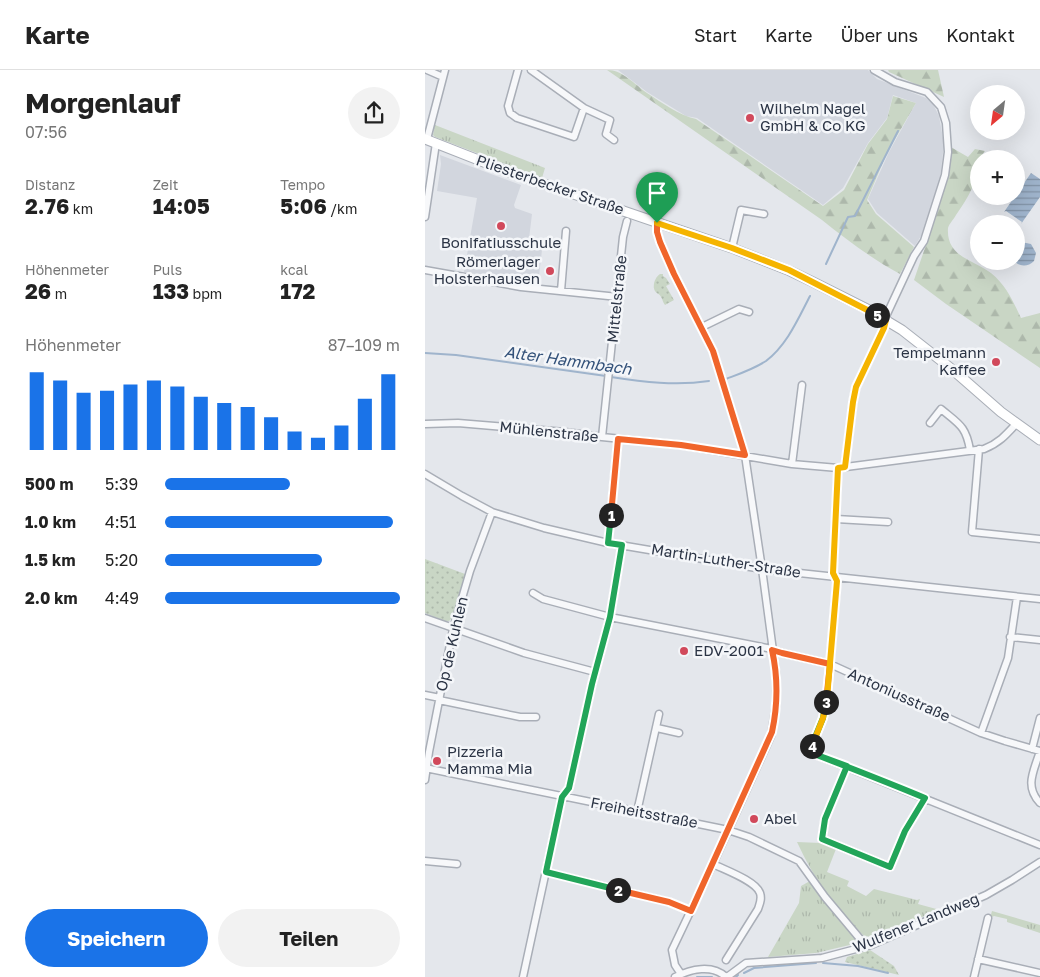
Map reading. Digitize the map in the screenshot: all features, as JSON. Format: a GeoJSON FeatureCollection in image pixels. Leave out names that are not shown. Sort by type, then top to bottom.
{"type":"FeatureCollection","features":[{"type":"Feature","properties":{"kind":"main road","name":"Pliesterbecker Straße"},"geometry":{"type":"LineString","coordinates":[[426,139],[509,172],[732,248],[789,270],[886,320],[923,346],[1016,424],[1040,440]]}},
{"type":"Feature","properties":{"kind":"street"},"geometry":{"type":"LineString","coordinates":[[426,139],[444,73],[427,70]]}},
{"type":"Feature","properties":{"kind":"street"},"geometry":{"type":"LineString","coordinates":[[518,70],[508,106],[510,113],[517,118],[574,138],[584,108]]}},
{"type":"Feature","properties":{"kind":"street"},"geometry":{"type":"LineString","coordinates":[[531,70],[584,108],[610,120],[606,134],[614,140]]}},
{"type":"Feature","properties":{"kind":"street"},"geometry":{"type":"LineString","coordinates":[[874,70],[895,82],[927,92],[941,107],[948,143],[945,175],[924,241],[914,256],[887,314],[884,328],[856,387],[842,468],[836,519],[833,573],[837,581],[827,698],[809,752],[1040,845]]}},
{"type":"Feature","properties":{"kind":"street"},"geometry":{"type":"LineString","coordinates":[[425,217],[436,144]]}},
{"type":"Feature","properties":{"kind":"street"},"geometry":{"type":"LineString","coordinates":[[732,248],[741,210],[764,214]]}},
{"type":"Feature","properties":{"kind":"street","name":"Mittelstraße"},"geometry":{"type":"LineString","coordinates":[[602,438],[623,236],[627,221]]}},
{"type":"Feature","properties":{"kind":"street"},"geometry":{"type":"LineString","coordinates":[[657,223],[657,232],[663,250],[713,351],[745,455],[777,685],[777,705],[771,736],[672,950],[678,976]]}},
{"type":"Feature","properties":{"kind":"street"},"geometry":{"type":"LineString","coordinates":[[561,291],[566,231]]}},
{"type":"Feature","properties":{"kind":"street"},"geometry":{"type":"LineString","coordinates":[[425,270],[521,287],[618,297]]}},
{"type":"Feature","properties":{"kind":"street"},"geometry":{"type":"LineString","coordinates":[[702,327],[739,309],[749,312]]}},
{"type":"Feature","properties":{"kind":"street"},"geometry":{"type":"LineString","coordinates":[[792,464],[802,386]]}},
{"type":"Feature","properties":{"kind":"street"},"geometry":{"type":"LineString","coordinates":[[930,423],[941,409],[963,427],[968,435],[970,450]]}},
{"type":"Feature","properties":{"kind":"street","name":"Mühlenstraße"},"geometry":{"type":"LineString","coordinates":[[425,424],[459,423],[565,432],[602,438],[681,445],[792,464],[842,468],[979,449],[995,445],[1016,424]]}},
{"type":"Feature","properties":{"kind":"street"},"geometry":{"type":"LineString","coordinates":[[608,543],[618,439]]}},
{"type":"Feature","properties":{"kind":"street"},"geometry":{"type":"LineString","coordinates":[[979,449],[972,532],[1040,539]]}},
{"type":"Feature","properties":{"kind":"street","name":"Martin-Luther-Straße"},"geometry":{"type":"LineString","coordinates":[[425,474],[492,512],[544,528],[608,543],[762,569],[1040,599]]}},
{"type":"Feature","properties":{"kind":"street","name":"Op de Kuhlen"},"geometry":{"type":"LineString","coordinates":[[425,780],[453,629],[470,571],[492,512]]}},
{"type":"Feature","properties":{"kind":"street"},"geometry":{"type":"LineString","coordinates":[[836,519],[888,522]]}},
{"type":"Feature","properties":{"kind":"street"},"geometry":{"type":"LineString","coordinates":[[523,977],[562,797],[569,788],[595,672],[610,617],[622,545]]}},
{"type":"Feature","properties":{"kind":"street","name":"Antoniusstraße"},"geometry":{"type":"LineString","coordinates":[[533,593],[543,599],[610,617],[772,650],[830,664],[1005,742],[1040,751]]}},
{"type":"Feature","properties":{"kind":"street"},"geometry":{"type":"LineString","coordinates":[[981,732],[1008,658],[1017,597]]}},
{"type":"Feature","properties":{"kind":"street"},"geometry":{"type":"LineString","coordinates":[[425,618],[524,653],[595,672]]}},
{"type":"Feature","properties":{"kind":"street"},"geometry":{"type":"LineString","coordinates":[[1010,637],[1040,640]]}},
{"type":"Feature","properties":{"kind":"street"},"geometry":{"type":"LineString","coordinates":[[425,695],[520,717],[536,717]]}},
{"type":"Feature","properties":{"kind":"street"},"geometry":{"type":"LineString","coordinates":[[637,812],[659,714]]}},
{"type":"Feature","properties":{"kind":"street"},"geometry":{"type":"LineString","coordinates":[[1032,749],[1040,718]]}},
{"type":"Feature","properties":{"kind":"street"},"geometry":{"type":"LineString","coordinates":[[657,728],[679,733]]}},
{"type":"Feature","properties":{"kind":"street"},"geometry":{"type":"LineString","coordinates":[[1040,751],[1031,780],[1031,789],[1040,803]]}},
{"type":"Feature","properties":{"kind":"street"},"geometry":{"type":"LineString","coordinates":[[847,766],[825,819],[822,839],[874,861],[890,867],[905,831],[925,798]]}},
{"type":"Feature","properties":{"kind":"street","name":"Freiheitsstraße"},"geometry":{"type":"LineString","coordinates":[[426,768],[728,830],[749,837],[799,861],[825,897],[866,946]]}},
{"type":"Feature","properties":{"kind":"street"},"geometry":{"type":"LineString","coordinates":[[425,861],[457,864]]}},
{"type":"Feature","properties":{"kind":"street","name":"Wulfener Landweg"},"geometry":{"type":"LineString","coordinates":[[678,976],[705,969],[719,972],[727,977],[746,963],[822,958],[866,946],[986,895],[1040,862]]}},
{"type":"Feature","properties":{"kind":"street"},"geometry":{"type":"LineString","coordinates":[[713,864],[755,885],[760,892],[761,899],[758,908],[726,960]]}},
{"type":"Feature","properties":{"kind":"street"},"geometry":{"type":"LineString","coordinates":[[546,872],[669,902],[691,911]]}},
{"type":"Feature","properties":{"kind":"street"},"geometry":{"type":"LineString","coordinates":[[974,977],[988,918]]}},
{"type":"Feature","properties":{"kind":"street"},"geometry":{"type":"LineString","coordinates":[[978,959],[1040,973]]}},
{"type":"Feature","properties":{"kind":"shaded area"},"geometry":{"type":"Polygon","coordinates":[[[618,70],[868,70],[877,79],[926,98],[933,104],[939,116],[944,144],[940,179],[922,234],[915,246],[877,213],[868,199],[889,152],[916,103],[893,95],[887,118],[868,143],[843,188],[823,205],[697,118],[686,116],[647,92],[618,70]]]}},
{"type":"Feature","properties":{"kind":"shaded area","name":"Bonifatiusschule"},"geometry":{"type":"Polygon","coordinates":[[[440,155],[521,185],[514,205],[515,208],[532,214],[529,239],[543,241],[538,285],[464,272],[477,198],[437,191],[441,164],[440,155]]]}},
{"type":"Feature","properties":{"kind":"green space"},"geometry":{"type":"Polygon","coordinates":[[[607,70],[618,72],[665,105],[683,115],[696,119],[823,206],[844,190],[868,144],[887,119],[893,96],[916,103],[887,153],[867,200],[876,214],[914,247],[900,274],[860,249],[822,220],[607,70]]]}},
{"type":"Feature","properties":{"kind":"green space"},"geometry":{"type":"Polygon","coordinates":[[[888,70],[938,70],[944,97],[889,72],[888,70]]]}},
{"type":"Feature","properties":{"kind":"green space"},"geometry":{"type":"Polygon","coordinates":[[[435,125],[545,168],[542,178],[435,137],[433,135],[435,125]]]}},
{"type":"Feature","properties":{"kind":"green space"},"geometry":{"type":"Polygon","coordinates":[[[949,146],[968,157],[970,155],[970,193],[948,228],[951,245],[956,252],[970,261],[970,270],[986,270],[1001,283],[1021,318],[1040,313],[1040,368],[914,280],[929,236],[949,146]]]}},
{"type":"Feature","properties":{"kind":"green space"},"geometry":{"type":"Polygon","coordinates":[[[663,274],[670,284],[666,286],[674,300],[665,305],[661,296],[654,289],[657,277],[663,274]]]}},
{"type":"Feature","properties":{"kind":"green space"},"geometry":{"type":"Polygon","coordinates":[[[425,559],[465,574],[452,618],[449,621],[425,613],[425,559]]]}},
{"type":"Feature","properties":{"kind":"green space"},"geometry":{"type":"Polygon","coordinates":[[[797,842],[821,843],[836,849],[827,872],[849,881],[847,886],[866,896],[874,889],[917,900],[920,899],[918,904],[940,910],[872,937],[864,936],[834,904],[810,868],[797,842]]]}},
{"type":"Feature","properties":{"kind":"green space"},"geometry":{"type":"Polygon","coordinates":[[[810,881],[836,915],[858,939],[858,943],[816,953],[768,957],[799,903],[801,886],[810,881]]]}},
{"type":"Feature","properties":{"kind":"green space"},"geometry":{"type":"Polygon","coordinates":[[[992,911],[1040,925],[1040,933],[1007,922],[1007,919],[994,916],[990,918],[992,911]]]}},
{"type":"Feature","properties":{"kind":"green space"},"geometry":{"type":"Polygon","coordinates":[[[870,950],[894,966],[899,975],[845,962],[847,957],[870,950]]]}},
{"type":"Feature","properties":{"kind":"water"},"geometry":{"type":"Polygon","coordinates":[[[1031,173],[1040,179],[1040,197],[1025,218],[1025,215],[1012,215],[1006,211],[1004,212],[1009,205],[1025,205],[1025,182],[1031,173]]]}},
{"type":"Feature","properties":{"kind":"water"},"geometry":{"type":"Polygon","coordinates":[[[1025,243],[1031,244],[1036,253],[1034,261],[1025,265],[1025,243]]]}},
{"type":"Feature","properties":{"kind":"waterway","name":"Alter Hammbach"},"geometry":{"type":"LineString","coordinates":[[826,264],[848,217],[855,216],[898,131]]}},
{"type":"Feature","properties":{"kind":"waterway","name":"Alter Hammbach"},"geometry":{"type":"LineString","coordinates":[[726,379],[757,366],[773,355],[791,331],[810,296]]}},
{"type":"Feature","properties":{"kind":"waterway","name":"Alter Hammbach"},"geometry":{"type":"LineString","coordinates":[[425,353],[456,355],[606,376]]}},
{"type":"Feature","properties":{"kind":"waterway","name":"Alter Hammbach"},"geometry":{"type":"LineString","coordinates":[[611,377],[660,383],[709,381]]}},
{"type":"Feature","properties":{"kind":"waterway"},"geometry":{"type":"LineString","coordinates":[[744,973],[754,968],[816,963]]}},
{"type":"Feature","properties":{"kind":"waterway"},"geometry":{"type":"LineString","coordinates":[[823,963],[858,966],[888,973]]}},
{"type":"Feature","properties":{"kind":"waterway"},"geometry":{"type":"LineString","coordinates":[[697,977],[712,977]]}},
{"type":"Feature","properties":{"kind":"place","name":"Wilhelm Nagel GmbH & Co KG"},"geometry":{"type":"Point","coordinates":[750,118]}},
{"type":"Feature","properties":{"kind":"place","name":"Bonifatiusschule"},"geometry":{"type":"Point","coordinates":[501,226]}},
{"type":"Feature","properties":{"kind":"place","name":"Römerlager Holsterhausen"},"geometry":{"type":"Point","coordinates":[550,271]}},
{"type":"Feature","properties":{"kind":"place","name":"Tempelmann Kaffee"},"geometry":{"type":"Point","coordinates":[996,362]}},
{"type":"Feature","properties":{"kind":"place","name":"EDV-2001"},"geometry":{"type":"Point","coordinates":[684,651]}},
{"type":"Feature","properties":{"kind":"place","name":"Pizzeria Mamma Mia"},"geometry":{"type":"Point","coordinates":[437,761]}},
{"type":"Feature","properties":{"kind":"place","name":"Abel"},"geometry":{"type":"Point","coordinates":[754,819]}},
{"type":"Feature","properties":{"kind":"route"},"geometry":{"type":"LineString","coordinates":[[657,223],[660,242],[713,351],[745,455],[681,445],[618,439],[608,543],[622,545],[610,617],[579,738],[569,788],[562,797],[546,872],[669,902],[691,911],[772,732],[777,705],[777,685],[772,650],[782,653],[830,664],[827,698],[823,718],[809,752],[847,766],[925,798],[905,831],[890,867],[822,839],[825,819],[847,766],[809,752],[823,718],[827,698],[837,581],[833,573],[838,468],[845,467],[856,387],[886,320],[789,270],[732,248],[657,223]]}}]}
